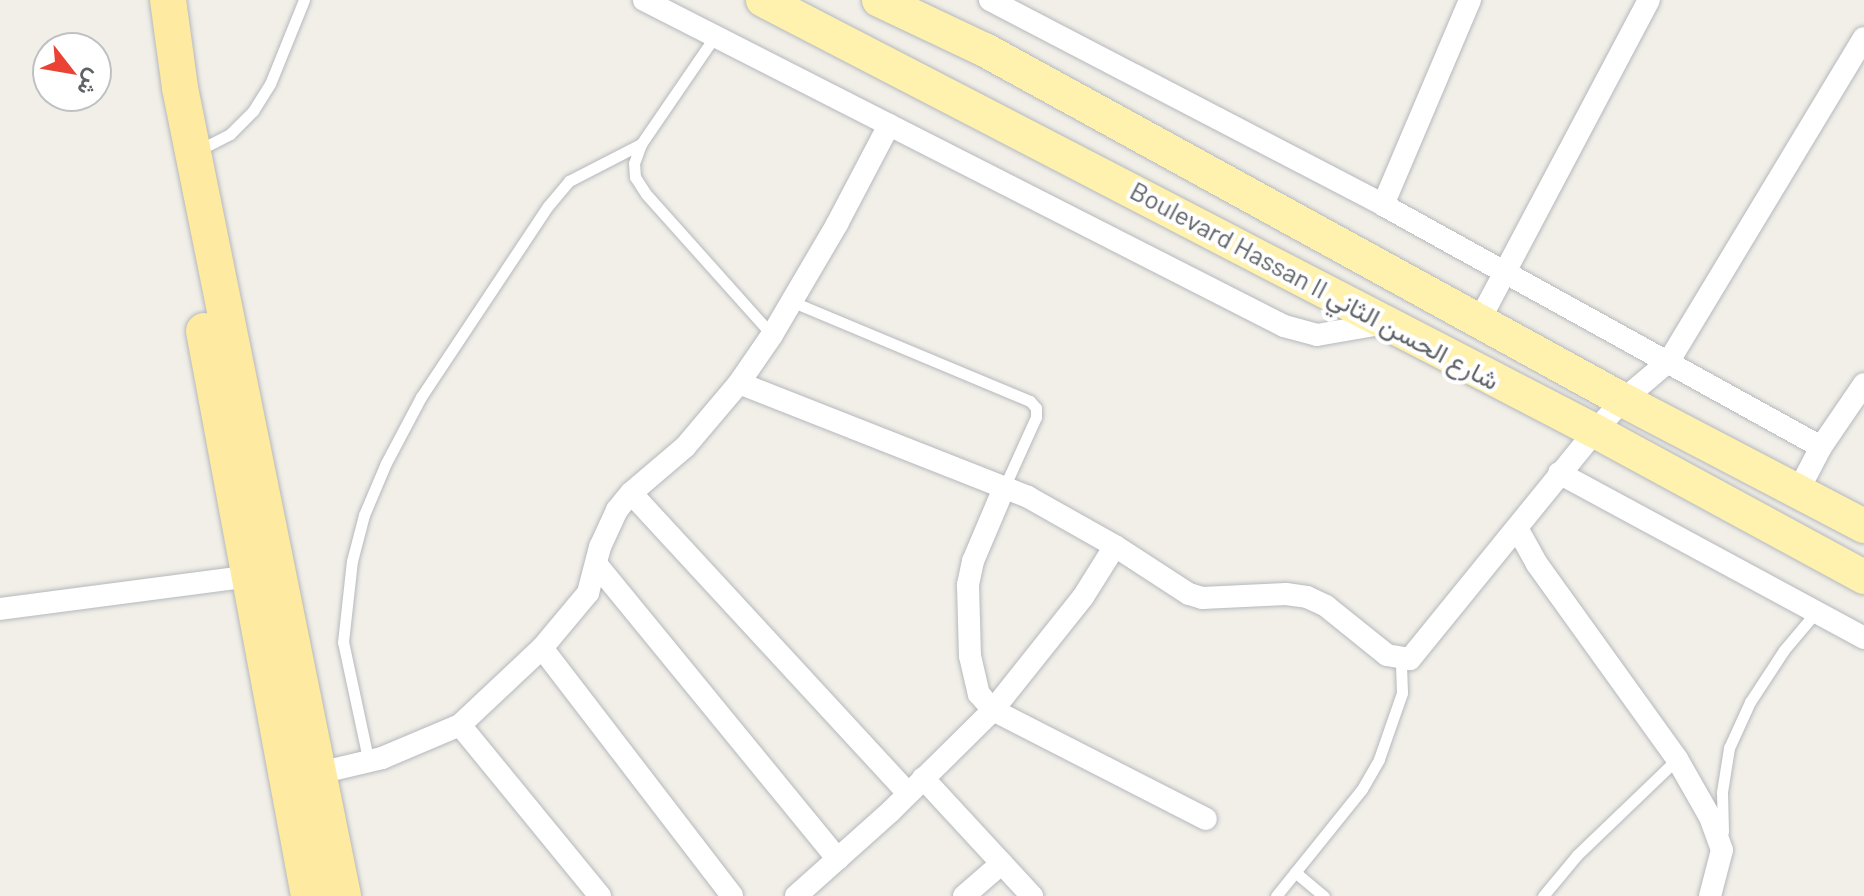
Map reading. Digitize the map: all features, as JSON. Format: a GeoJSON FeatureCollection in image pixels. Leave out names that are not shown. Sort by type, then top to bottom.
{"type":"FeatureCollection","features":[{"type":"Feature","properties":{"kind":"highway"},"geometry":{"type":"LineString","coordinates":[[143,0],[309,896]]}},
{"type":"Feature","properties":{"kind":"highway"},"geometry":{"type":"LineString","coordinates":[[168,0],[174,54],[193,153],[343,896]]}},
{"type":"Feature","properties":{"kind":"main road","name":"Boulevard Hassan II شارع الحسن الثاني"},"geometry":{"type":"LineString","coordinates":[[763,0],[943,90],[1595,431],[1864,577]]}},
{"type":"Feature","properties":{"kind":"main road","name":"Boulevard Hassan II شارع الحسن الثاني"},"geometry":{"type":"LineString","coordinates":[[879,0],[985,50],[1623,400],[1864,526]]}},
{"type":"Feature","properties":{"kind":"street"},"geometry":{"type":"LineString","coordinates":[[644,0],[1284,326],[1317,335],[1386,323]]}},
{"type":"Feature","properties":{"kind":"street"},"geometry":{"type":"LineString","coordinates":[[990,0],[1383,205],[1821,447]]}},
{"type":"Feature","properties":{"kind":"street"},"geometry":{"type":"LineString","coordinates":[[1383,205],[1470,0]]}},
{"type":"Feature","properties":{"kind":"street"},"geometry":{"type":"LineString","coordinates":[[1479,321],[1649,0]]}},
{"type":"Feature","properties":{"kind":"street"},"geometry":{"type":"LineString","coordinates":[[739,383],[1004,488],[1115,546],[1189,594],[1202,598],[1286,594],[1307,597],[1326,606],[1387,655],[1410,659],[1595,431],[1623,400],[1669,361],[1864,38]]}},
{"type":"Feature","properties":{"kind":"street"},"geometry":{"type":"LineString","coordinates":[[319,773],[369,763],[460,725],[494,697],[542,648],[588,593],[609,525],[631,493],[685,447],[739,383],[772,335],[889,125]]}},
{"type":"Feature","properties":{"kind":"street"},"geometry":{"type":"LineString","coordinates":[[1798,491],[1821,447],[1864,384]]}},
{"type":"Feature","properties":{"kind":"street"},"geometry":{"type":"LineString","coordinates":[[1559,473],[1864,638]]}},
{"type":"Feature","properties":{"kind":"street"},"geometry":{"type":"LineString","coordinates":[[1004,488],[973,561],[968,585],[975,683],[985,703],[993,710],[1206,819]]}},
{"type":"Feature","properties":{"kind":"street"},"geometry":{"type":"LineString","coordinates":[[631,493],[916,785],[1002,863],[1032,896]]}},
{"type":"Feature","properties":{"kind":"street"},"geometry":{"type":"LineString","coordinates":[[1517,528],[1546,576],[1677,759],[1710,817],[1722,850],[1710,896]]}},
{"type":"Feature","properties":{"kind":"street"},"geometry":{"type":"LineString","coordinates":[[796,896],[993,710],[1083,597],[1115,546]]}},
{"type":"Feature","properties":{"kind":"street"},"geometry":{"type":"LineString","coordinates":[[597,565],[838,859]]}},
{"type":"Feature","properties":{"kind":"street"},"geometry":{"type":"LineString","coordinates":[[0,609],[251,576]]}},
{"type":"Feature","properties":{"kind":"street"},"geometry":{"type":"LineString","coordinates":[[542,648],[732,896]]}},
{"type":"Feature","properties":{"kind":"street"},"geometry":{"type":"LineString","coordinates":[[460,725],[600,896]]}},
{"type":"Feature","properties":{"kind":"street"},"geometry":{"type":"LineString","coordinates":[[964,896],[1002,863]]}},
{"type":"Feature","properties":{"kind":"lane"},"geometry":{"type":"LineString","coordinates":[[193,153],[230,134],[253,111],[270,84],[304,0]]}},
{"type":"Feature","properties":{"kind":"lane"},"geometry":{"type":"LineString","coordinates":[[715,36],[641,144],[634,163],[635,177],[646,194],[772,335]]}},
{"type":"Feature","properties":{"kind":"lane"},"geometry":{"type":"LineString","coordinates":[[369,763],[343,642],[352,561],[364,515],[375,489],[421,397],[548,206],[569,181],[641,144]]}},
{"type":"Feature","properties":{"kind":"lane"},"geometry":{"type":"LineString","coordinates":[[793,302],[1030,401],[1036,408],[1036,417],[1004,488]]}},
{"type":"Feature","properties":{"kind":"lane"},"geometry":{"type":"LineString","coordinates":[[1722,850],[1722,792],[1729,748],[1750,702],[1784,650],[1816,612]]}},
{"type":"Feature","properties":{"kind":"lane"},"geometry":{"type":"LineString","coordinates":[[1276,896],[1362,789],[1379,759],[1402,693],[1401,659]]}},
{"type":"Feature","properties":{"kind":"lane"},"geometry":{"type":"LineString","coordinates":[[1543,896],[1577,855],[1677,759]]}},
{"type":"Feature","properties":{"kind":"lane"},"geometry":{"type":"LineString","coordinates":[[1295,872],[1324,896]]}}]}
